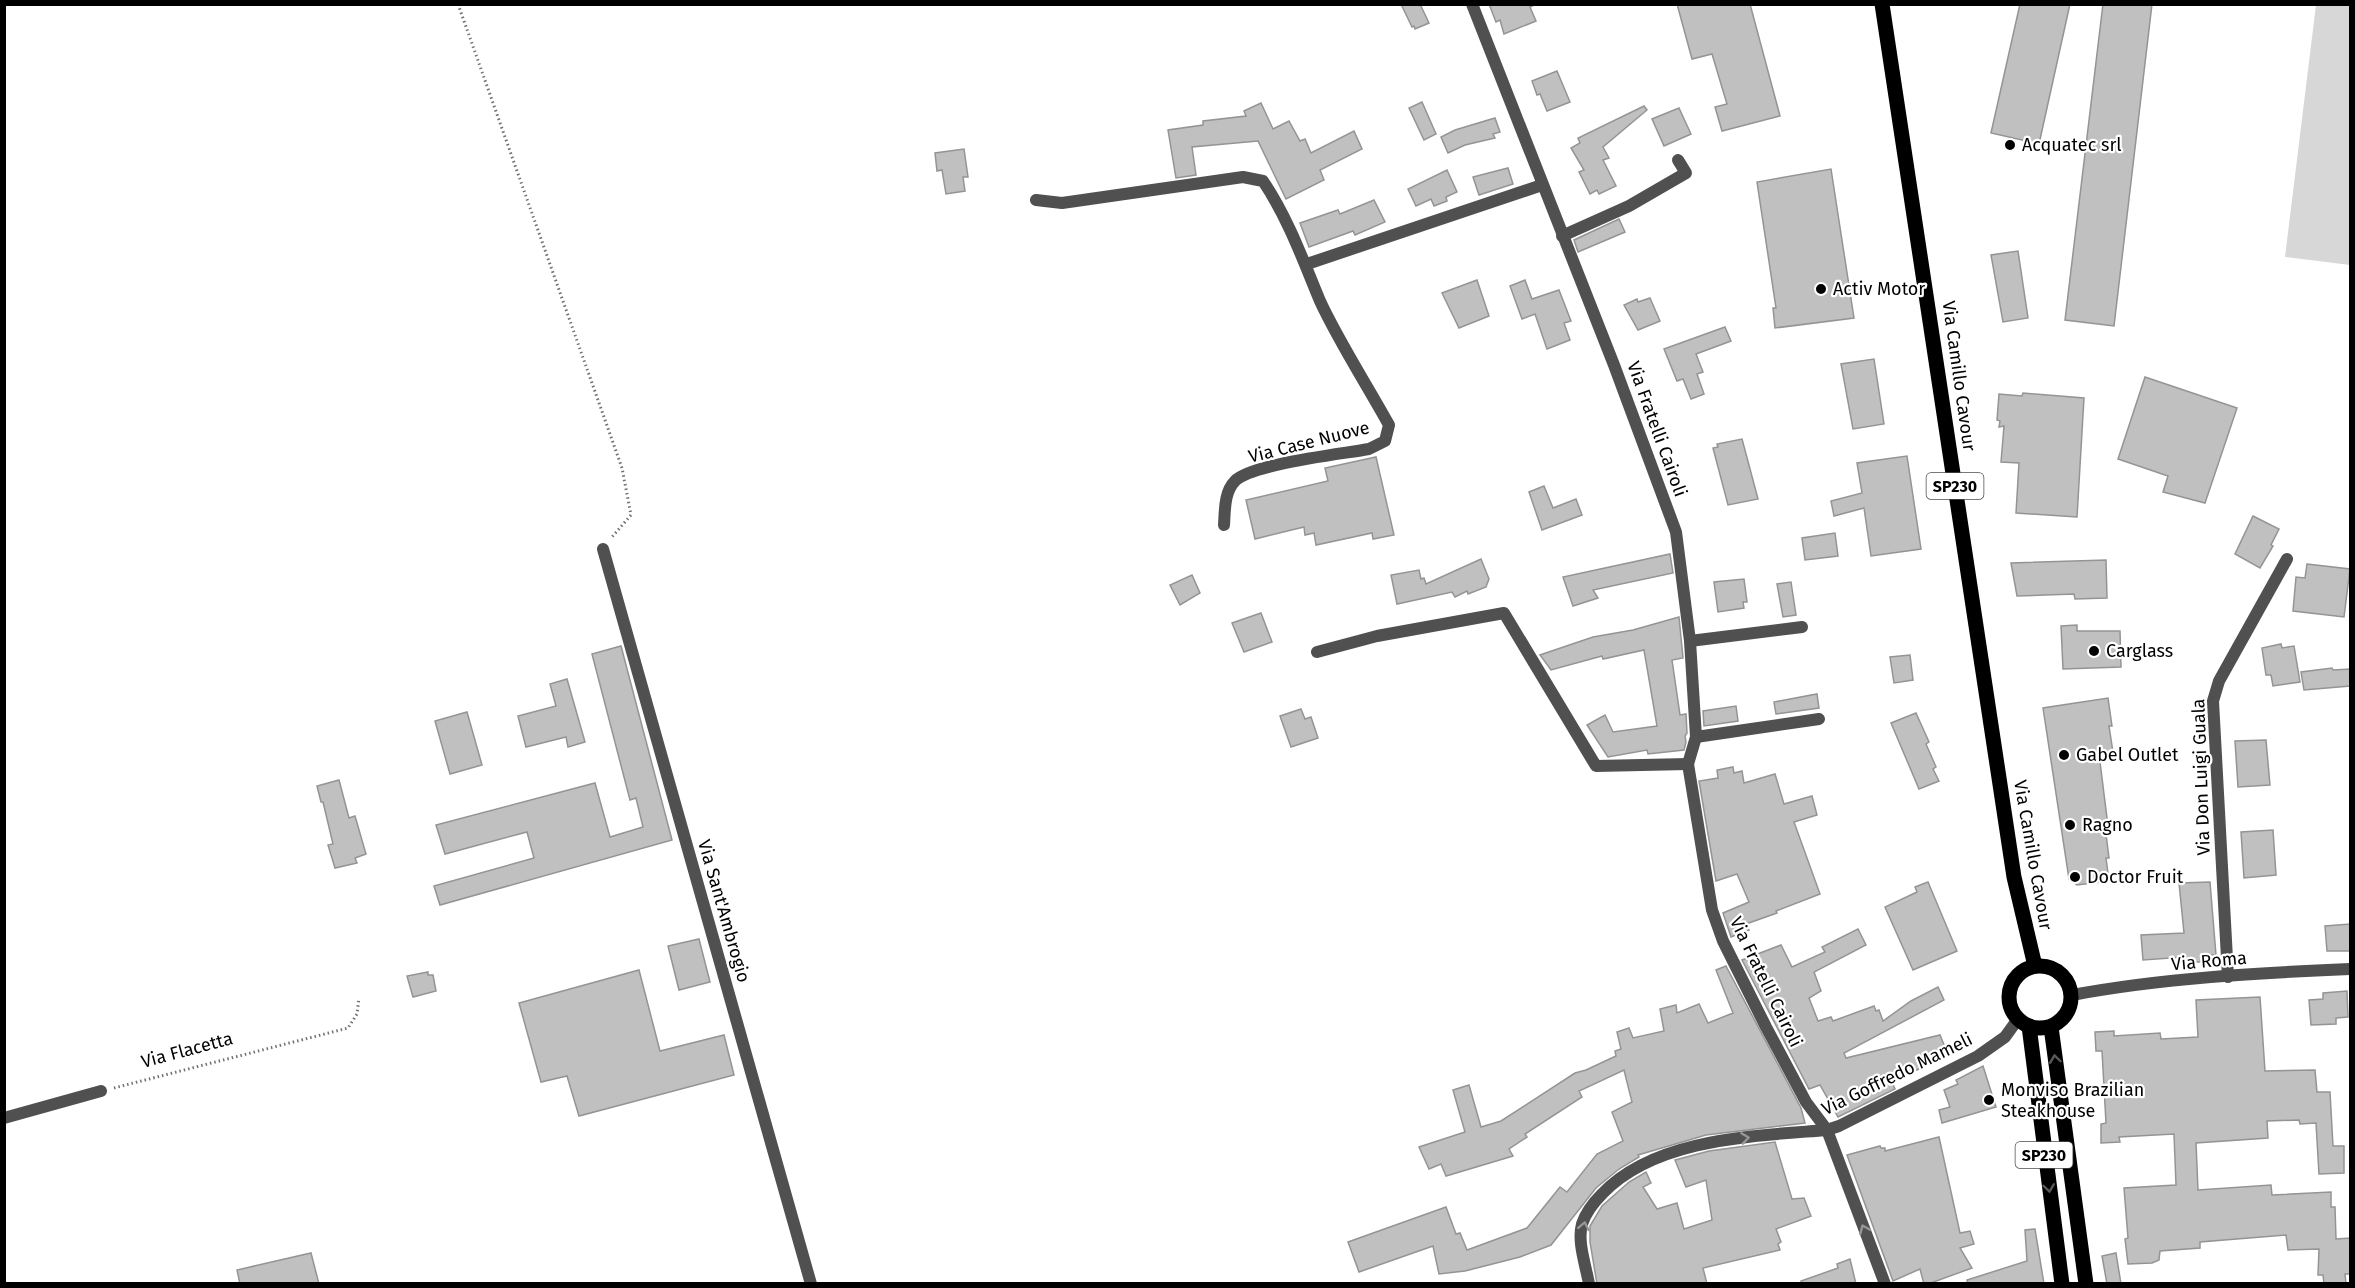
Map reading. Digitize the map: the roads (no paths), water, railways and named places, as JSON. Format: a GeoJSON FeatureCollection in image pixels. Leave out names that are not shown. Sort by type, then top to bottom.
{"type":"FeatureCollection","features":[{"type":"Feature","properties":{"kind":"main road","name":"Via Camillo Cavour"},"geometry":{"type":"LineString","coordinates":[[1882,4],[2014,877],[2035,966]]}},
{"type":"Feature","properties":{"kind":"main road"},"geometry":{"type":"LineString","coordinates":[[2023,1022],[2036,1028],[2051,1027],[2067,1014],[2071,1005],[2070,984],[2064,975],[2055,969],[2035,966]]}},
{"type":"Feature","properties":{"kind":"main road","name":"SP230"},"geometry":{"type":"LineString","coordinates":[[2035,966],[2018,975],[2012,983],[2009,1001],[2023,1022],[2062,1284]]}},
{"type":"Feature","properties":{"kind":"main road","name":"SP230"},"geometry":{"type":"LineString","coordinates":[[2051,1027],[2086,1284]]}},
{"type":"Feature","properties":{"kind":"street","name":"Via Fratelli Cairoli"},"geometry":{"type":"LineString","coordinates":[[1472,4],[1614,364],[1676,532],[1690,641],[1696,737],[1688,764],[1709,894],[1723,942],[1806,1102],[1827,1130],[1885,1284]]}},
{"type":"Feature","properties":{"kind":"street"},"geometry":{"type":"LineString","coordinates":[[1562,236],[1629,206],[1686,173],[1678,160]]}},
{"type":"Feature","properties":{"kind":"street","name":"Via Case Nuove"},"geometry":{"type":"LineString","coordinates":[[1036,200],[1062,203],[1243,177],[1263,181],[1307,264],[1321,302],[1389,425],[1385,441],[1369,449],[1255,470],[1235,481],[1226,498],[1224,525]]}},
{"type":"Feature","properties":{"kind":"street"},"geometry":{"type":"LineString","coordinates":[[1307,264],[1542,184]]}},
{"type":"Feature","properties":{"kind":"street","name":"Via Sant'Ambrogio"},"geometry":{"type":"LineString","coordinates":[[603,549],[811,1284]]}},
{"type":"Feature","properties":{"kind":"street","name":"Via Don Luigi Guala"},"geometry":{"type":"LineString","coordinates":[[2228,977],[2213,701],[2219,681],[2287,559]]}},
{"type":"Feature","properties":{"kind":"street"},"geometry":{"type":"LineString","coordinates":[[1317,652],[1377,636],[1504,614],[1596,766],[1688,764]]}},
{"type":"Feature","properties":{"kind":"street"},"geometry":{"type":"LineString","coordinates":[[1690,641],[1802,627]]}},
{"type":"Feature","properties":{"kind":"street"},"geometry":{"type":"LineString","coordinates":[[1696,737],[1819,719]]}},
{"type":"Feature","properties":{"kind":"street","name":"Via Roma"},"geometry":{"type":"LineString","coordinates":[[2072,994],[2107,988],[2228,977],[2350,969]]}},
{"type":"Feature","properties":{"kind":"street","name":"Via Goffredo Mameli"},"geometry":{"type":"LineString","coordinates":[[1589,1284],[1581,1226],[1590,1206],[1614,1181],[1645,1162],[1703,1144],[1827,1130],[1857,1118],[1978,1056],[2023,1022]]}},
{"type":"Feature","properties":{"kind":"street"},"geometry":{"type":"LineString","coordinates":[[4,1119],[101,1091]]}},
{"type":"Feature","properties":{"kind":"place","name":"Acquatec srl"},"geometry":{"type":"Point","coordinates":[2010,145]}},
{"type":"Feature","properties":{"kind":"place","name":"Activ Motor"},"geometry":{"type":"Point","coordinates":[1821,289]}},
{"type":"Feature","properties":{"kind":"place","name":"Carglass"},"geometry":{"type":"Point","coordinates":[2094,651]}},
{"type":"Feature","properties":{"kind":"place","name":"Gabel Outlet"},"geometry":{"type":"Point","coordinates":[2064,755]}},
{"type":"Feature","properties":{"kind":"place","name":"Ragno"},"geometry":{"type":"Point","coordinates":[2070,825]}},
{"type":"Feature","properties":{"kind":"place","name":"Doctor Fruit"},"geometry":{"type":"Point","coordinates":[2075,877]}},
{"type":"Feature","properties":{"kind":"place","name":"Monviso Brazilian Steakhouse"},"geometry":{"type":"Point","coordinates":[1989,1100]}}]}
